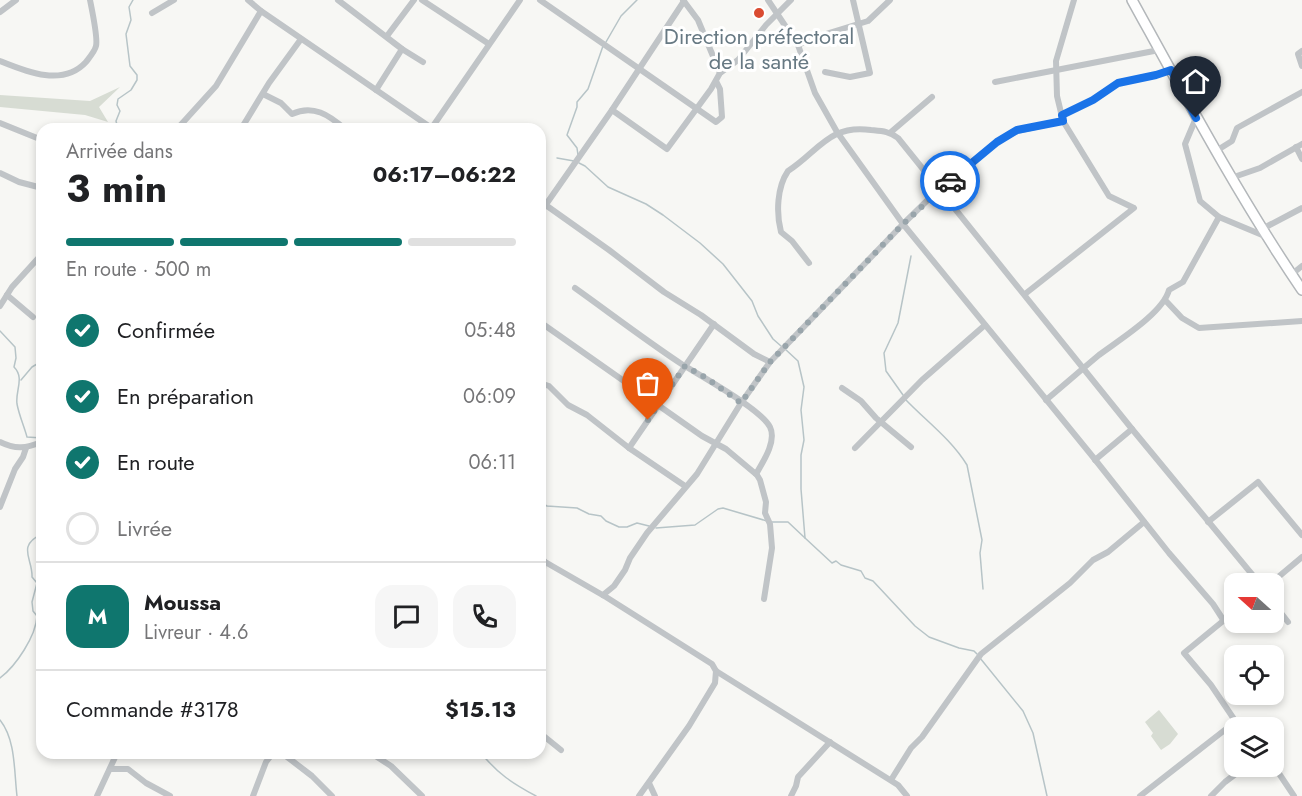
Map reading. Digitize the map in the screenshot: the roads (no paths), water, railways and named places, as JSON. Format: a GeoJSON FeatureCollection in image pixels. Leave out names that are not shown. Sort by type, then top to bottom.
{"type":"FeatureCollection","features":[{"type":"Feature","properties":{"kind":"highway"},"geometry":{"type":"LineString","coordinates":[[1132,0],[1231,178],[1302,290]]}},
{"type":"Feature","properties":{"kind":"street"},"geometry":{"type":"LineString","coordinates":[[0,12],[16,0]]}},
{"type":"Feature","properties":{"kind":"street"},"geometry":{"type":"LineString","coordinates":[[0,61],[23,70],[46,75],[67,75],[78,70],[88,60],[96,46],[90,0]]}},
{"type":"Feature","properties":{"kind":"street"},"geometry":{"type":"LineString","coordinates":[[152,13],[174,0]]}},
{"type":"Feature","properties":{"kind":"street"},"geometry":{"type":"LineString","coordinates":[[248,0],[423,123]]}},
{"type":"Feature","properties":{"kind":"street"},"geometry":{"type":"LineString","coordinates":[[338,0],[402,49],[423,62]]}},
{"type":"Feature","properties":{"kind":"street"},"geometry":{"type":"LineString","coordinates":[[348,7],[353,0]]}},
{"type":"Feature","properties":{"kind":"street"},"geometry":{"type":"LineString","coordinates":[[387,36],[414,0]]}},
{"type":"Feature","properties":{"kind":"street"},"geometry":{"type":"LineString","coordinates":[[422,0],[489,44]]}},
{"type":"Feature","properties":{"kind":"street"},"geometry":{"type":"LineString","coordinates":[[431,7],[436,0]]}},
{"type":"Feature","properties":{"kind":"street"},"geometry":{"type":"LineString","coordinates":[[436,123],[520,0]]}},
{"type":"Feature","properties":{"kind":"street"},"geometry":{"type":"LineString","coordinates":[[540,0],[640,67],[716,122],[722,117],[720,89],[716,81]]}},
{"type":"Feature","properties":{"kind":"street"},"geometry":{"type":"LineString","coordinates":[[768,0],[798,45],[815,93],[837,132],[903,224],[1213,604],[1224,621],[1184,653],[1232,717]]}},
{"type":"Feature","properties":{"kind":"street"},"geometry":{"type":"LineString","coordinates":[[612,110],[667,149],[720,73],[738,60],[777,13],[791,0]]}},
{"type":"Feature","properties":{"kind":"street"},"geometry":{"type":"LineString","coordinates":[[825,72],[850,77],[870,73],[853,0]]}},
{"type":"Feature","properties":{"kind":"street"},"geometry":{"type":"LineString","coordinates":[[798,45],[868,21],[890,0]]}},
{"type":"Feature","properties":{"kind":"street"},"geometry":{"type":"LineString","coordinates":[[1025,294],[1134,208],[1110,196],[1063,118],[1057,96],[1056,61],[1074,0]]}},
{"type":"Feature","properties":{"kind":"street"},"geometry":{"type":"LineString","coordinates":[[546,199],[612,110],[683,1],[698,20],[720,73]]}},
{"type":"Feature","properties":{"kind":"street"},"geometry":{"type":"LineString","coordinates":[[182,123],[216,86],[261,11]]}},
{"type":"Feature","properties":{"kind":"street"},"geometry":{"type":"LineString","coordinates":[[245,123],[301,39]]}},
{"type":"Feature","properties":{"kind":"street"},"geometry":{"type":"LineString","coordinates":[[376,90],[402,49]]}},
{"type":"Feature","properties":{"kind":"street"},"geometry":{"type":"LineString","coordinates":[[995,82],[1159,50]]}},
{"type":"Feature","properties":{"kind":"street"},"geometry":{"type":"LineString","coordinates":[[1302,51],[1298,54],[1302,66]]}},
{"type":"Feature","properties":{"kind":"street"},"geometry":{"type":"LineString","coordinates":[[603,595],[614,586],[626,570],[630,558],[685,486],[697,474],[741,403],[770,362],[939,189],[997,142],[1017,130],[1063,118],[1118,83],[1171,70]]}},
{"type":"Feature","properties":{"kind":"street"},"geometry":{"type":"LineString","coordinates":[[1216,152],[1232,141],[1238,128],[1302,92]]}},
{"type":"Feature","properties":{"kind":"street"},"geometry":{"type":"LineString","coordinates":[[262,94],[281,103],[292,114],[307,108],[326,115],[337,123]]}},
{"type":"Feature","properties":{"kind":"street"},"geometry":{"type":"LineString","coordinates":[[891,132],[932,97]]}},
{"type":"Feature","properties":{"kind":"street"},"geometry":{"type":"LineString","coordinates":[[1196,118],[1185,144],[1200,201],[1219,217],[1264,233],[1302,208]]}},
{"type":"Feature","properties":{"kind":"street"},"geometry":{"type":"LineString","coordinates":[[0,123],[36,138]]}},
{"type":"Feature","properties":{"kind":"street"},"geometry":{"type":"LineString","coordinates":[[809,263],[792,241],[781,232],[778,218],[780,185],[788,171],[837,132],[861,128],[891,132],[1251,573]]}},
{"type":"Feature","properties":{"kind":"street"},"geometry":{"type":"LineString","coordinates":[[1231,178],[1260,168],[1299,146],[1302,159]]}},
{"type":"Feature","properties":{"kind":"street"},"geometry":{"type":"LineString","coordinates":[[0,173],[36,186]]}},
{"type":"Feature","properties":{"kind":"street"},"geometry":{"type":"LineString","coordinates":[[546,206],[664,292],[714,324],[754,354],[770,362]]}},
{"type":"Feature","properties":{"kind":"street"},"geometry":{"type":"LineString","coordinates":[[1046,400],[1122,340],[1166,301],[1169,290],[1182,282],[1219,217]]}},
{"type":"Feature","properties":{"kind":"street"},"geometry":{"type":"LineString","coordinates":[[0,306],[36,261]]}},
{"type":"Feature","properties":{"kind":"street"},"geometry":{"type":"LineString","coordinates":[[1292,274],[1302,266]]}},
{"type":"Feature","properties":{"kind":"street"},"geometry":{"type":"LineString","coordinates":[[575,288],[685,366],[752,409],[771,428],[772,439],[756,474]]}},
{"type":"Feature","properties":{"kind":"street"},"geometry":{"type":"LineString","coordinates":[[7,295],[33,317]]}},
{"type":"Feature","properties":{"kind":"street"},"geometry":{"type":"LineString","coordinates":[[1166,301],[1182,318],[1199,328],[1302,321]]}},
{"type":"Feature","properties":{"kind":"street"},"geometry":{"type":"LineString","coordinates":[[629,448],[714,324]]}},
{"type":"Feature","properties":{"kind":"street"},"geometry":{"type":"LineString","coordinates":[[855,448],[922,380],[985,325]]}},
{"type":"Feature","properties":{"kind":"street"},"geometry":{"type":"LineString","coordinates":[[546,326],[756,474],[766,502],[764,509],[770,524],[772,548],[764,599]]}},
{"type":"Feature","properties":{"kind":"street"},"geometry":{"type":"LineString","coordinates":[[546,385],[568,405],[587,415],[629,448],[685,486]]}},
{"type":"Feature","properties":{"kind":"street"},"geometry":{"type":"LineString","coordinates":[[842,388],[861,401],[881,422],[911,447]]}},
{"type":"Feature","properties":{"kind":"street"},"geometry":{"type":"LineString","coordinates":[[1095,460],[1132,429]]}},
{"type":"Feature","properties":{"kind":"street"},"geometry":{"type":"LineString","coordinates":[[0,442],[16,448],[26,448],[36,444]]}},
{"type":"Feature","properties":{"kind":"street"},"geometry":{"type":"LineString","coordinates":[[0,507],[26,448]]}},
{"type":"Feature","properties":{"kind":"street"},"geometry":{"type":"LineString","coordinates":[[1208,522],[1258,482],[1302,535]]}},
{"type":"Feature","properties":{"kind":"street"},"geometry":{"type":"LineString","coordinates":[[891,780],[911,748],[922,737],[979,656],[1070,583],[1093,560],[1108,552],[1144,522]]}},
{"type":"Feature","properties":{"kind":"street"},"geometry":{"type":"LineString","coordinates":[[1283,573],[1302,557]]}},
{"type":"Feature","properties":{"kind":"street"},"geometry":{"type":"LineString","coordinates":[[546,562],[603,595],[712,664],[716,670],[891,780],[906,792],[907,796]]}},
{"type":"Feature","properties":{"kind":"street"},"geometry":{"type":"LineString","coordinates":[[1284,617],[1288,622]]}},
{"type":"Feature","properties":{"kind":"street"},"geometry":{"type":"LineString","coordinates":[[639,796],[689,726],[715,683],[716,670]]}},
{"type":"Feature","properties":{"kind":"street"},"geometry":{"type":"LineString","coordinates":[[1140,796],[1224,735]]}},
{"type":"Feature","properties":{"kind":"street"},"geometry":{"type":"LineString","coordinates":[[546,738],[561,750]]}},
{"type":"Feature","properties":{"kind":"street"},"geometry":{"type":"LineString","coordinates":[[791,796],[798,777],[830,742]]}},
{"type":"Feature","properties":{"kind":"street"},"geometry":{"type":"LineString","coordinates":[[98,796],[114,759]]}},
{"type":"Feature","properties":{"kind":"street"},"geometry":{"type":"LineString","coordinates":[[253,796],[268,759]]}},
{"type":"Feature","properties":{"kind":"street"},"geometry":{"type":"LineString","coordinates":[[290,759],[312,776],[327,794]]}},
{"type":"Feature","properties":{"kind":"street"},"geometry":{"type":"LineString","coordinates":[[380,759],[391,766],[422,796]]}},
{"type":"Feature","properties":{"kind":"street"},"geometry":{"type":"LineString","coordinates":[[110,769],[128,769],[146,783],[170,796]]}},
{"type":"Feature","properties":{"kind":"street"},"geometry":{"type":"LineString","coordinates":[[1212,796],[1232,777]]}},
{"type":"Feature","properties":{"kind":"street"},"geometry":{"type":"LineString","coordinates":[[1281,777],[1294,796]]}},
{"type":"Feature","properties":{"kind":"street"},"geometry":{"type":"LineString","coordinates":[[649,783],[655,796]]}},
{"type":"Feature","properties":{"kind":"waterway"},"geometry":{"type":"LineString","coordinates":[[116,123],[120,111],[117,105],[118,99],[131,90],[137,80],[137,75],[130,66],[126,34],[131,20],[129,7],[133,0]]}},
{"type":"Feature","properties":{"kind":"waterway"},"geometry":{"type":"LineString","coordinates":[[606,42],[621,16],[637,0]]}},
{"type":"Feature","properties":{"kind":"waterway"},"geometry":{"type":"LineString","coordinates":[[578,155],[577,148],[567,135],[577,102],[588,89],[603,46]]}},
{"type":"Feature","properties":{"kind":"waterway"},"geometry":{"type":"LineString","coordinates":[[557,158],[574,161]]}},
{"type":"Feature","properties":{"kind":"waterway"},"geometry":{"type":"LineString","coordinates":[[579,163],[608,187],[646,204],[700,243],[723,264],[752,301],[758,316],[773,339],[781,346]]}},
{"type":"Feature","properties":{"kind":"waterway"},"geometry":{"type":"LineString","coordinates":[[903,395],[886,371],[884,353],[898,323],[911,256]]}},
{"type":"Feature","properties":{"kind":"waterway"},"geometry":{"type":"LineString","coordinates":[[0,331],[15,347],[14,367],[19,376],[17,404],[27,437],[36,438]]}},
{"type":"Feature","properties":{"kind":"waterway"},"geometry":{"type":"LineString","coordinates":[[785,349],[798,361],[804,387],[801,410],[804,440],[801,455],[801,489],[805,538],[832,563],[836,561],[841,565],[861,571],[865,578],[873,581],[915,626],[929,637],[974,651],[977,654]]}},
{"type":"Feature","properties":{"kind":"waterway"},"geometry":{"type":"LineString","coordinates":[[21,380],[36,365]]}},
{"type":"Feature","properties":{"kind":"waterway"},"geometry":{"type":"LineString","coordinates":[[905,399],[946,438],[967,465],[982,540],[980,553],[983,589]]}},
{"type":"Feature","properties":{"kind":"waterway"},"geometry":{"type":"LineString","coordinates":[[546,505],[577,508],[589,514],[601,516],[619,527],[637,523],[649,526]]}},
{"type":"Feature","properties":{"kind":"waterway"},"geometry":{"type":"LineString","coordinates":[[656,528],[695,525],[723,508],[767,521]]}},
{"type":"Feature","properties":{"kind":"waterway"},"geometry":{"type":"LineString","coordinates":[[772,522],[788,522],[805,538]]}},
{"type":"Feature","properties":{"kind":"waterway"},"geometry":{"type":"LineString","coordinates":[[36,538],[30,543],[28,553],[32,577],[36,582]]}},
{"type":"Feature","properties":{"kind":"waterway"},"geometry":{"type":"LineString","coordinates":[[36,587],[32,602],[36,615]]}},
{"type":"Feature","properties":{"kind":"waterway"},"geometry":{"type":"LineString","coordinates":[[0,678],[24,650],[36,624]]}},
{"type":"Feature","properties":{"kind":"waterway"},"geometry":{"type":"LineString","coordinates":[[980,658],[1023,711],[1033,733],[1047,796]]}},
{"type":"Feature","properties":{"kind":"waterway"},"geometry":{"type":"LineString","coordinates":[[0,720],[12,747],[17,796]]}},
{"type":"Feature","properties":{"kind":"waterway"},"geometry":{"type":"LineString","coordinates":[[486,759],[506,778],[536,796]]}},
{"type":"Feature","properties":{"kind":"place","name":"Direction préfectoral de la santé"},"geometry":{"type":"Point","coordinates":[759,13]}}]}
